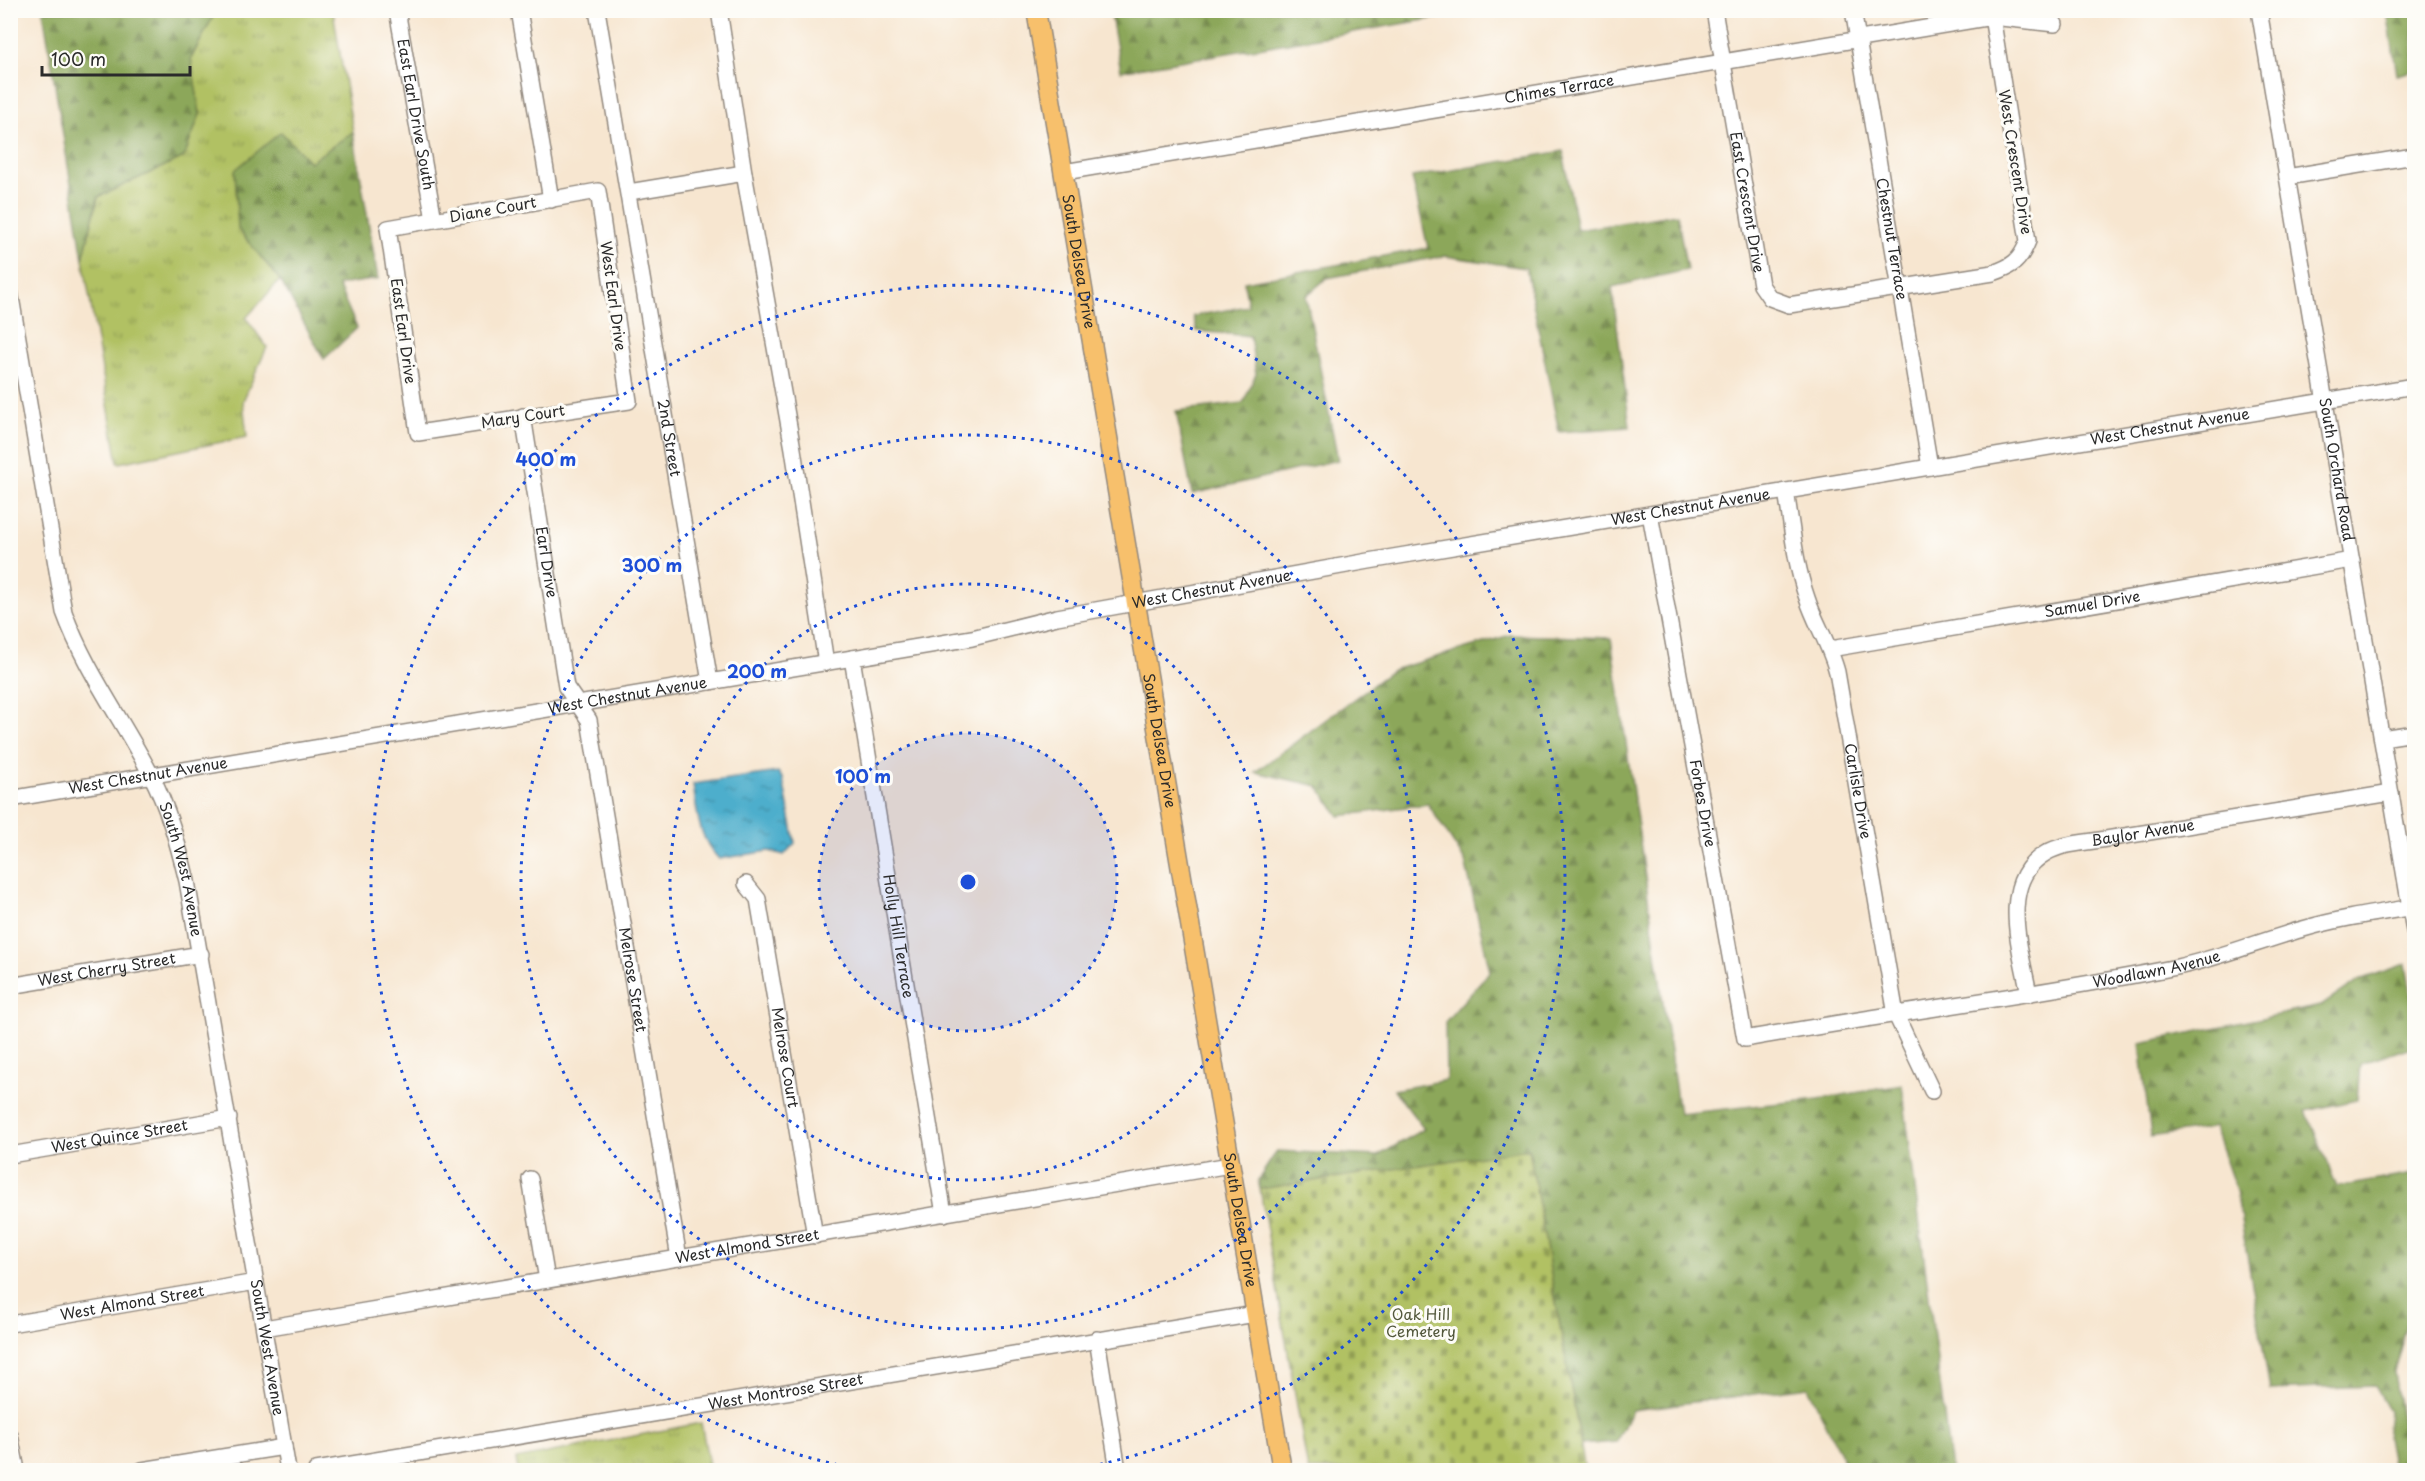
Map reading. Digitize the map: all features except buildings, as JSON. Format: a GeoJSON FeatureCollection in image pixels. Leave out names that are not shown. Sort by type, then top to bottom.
{"type":"FeatureCollection","features":[{"type":"Feature","properties":{"kind":"main road","name":"South Delsea Drive"},"geometry":{"type":"LineString","coordinates":[[1036,10],[1282,1470]]}},
{"type":"Feature","properties":{"kind":"street","name":"East Earl Drive South"},"geometry":{"type":"LineString","coordinates":[[397,10],[434,220]]}},
{"type":"Feature","properties":{"kind":"street"},"geometry":{"type":"LineString","coordinates":[[519,10],[551,200]]}},
{"type":"Feature","properties":{"kind":"street","name":"2nd Street"},"geometry":{"type":"LineString","coordinates":[[597,10],[710,682]]}},
{"type":"Feature","properties":{"kind":"street"},"geometry":{"type":"LineString","coordinates":[[719,10],[744,173],[794,449],[826,663]]}},
{"type":"Feature","properties":{"kind":"street","name":"East Crescent Drive"},"geometry":{"type":"LineString","coordinates":[[1714,10],[1758,273],[1764,292],[1775,301],[1789,305],[1898,288]]}},
{"type":"Feature","properties":{"kind":"street","name":"Chestnut Terrace"},"geometry":{"type":"LineString","coordinates":[[1853,10],[1898,288],[1930,467]]}},
{"type":"Feature","properties":{"kind":"street","name":"South Orchard Road"},"geometry":{"type":"LineString","coordinates":[[2259,10],[2391,793],[2413,908],[2415,931]]}},
{"type":"Feature","properties":{"kind":"street","name":"Chimes Terrace"},"geometry":{"type":"LineString","coordinates":[[1064,172],[1857,39],[1991,14],[2055,24]]}},
{"type":"Feature","properties":{"kind":"street","name":"West Crescent Drive"},"geometry":{"type":"LineString","coordinates":[[1898,288],[2003,270],[2022,257],[2028,241],[1991,14]]}},
{"type":"Feature","properties":{"kind":"street"},"geometry":{"type":"LineString","coordinates":[[2287,177],[2415,156]]}},
{"type":"Feature","properties":{"kind":"street"},"geometry":{"type":"LineString","coordinates":[[629,192],[744,173]]}},
{"type":"Feature","properties":{"kind":"street","name":"Diane Court"},"geometry":{"type":"LineString","coordinates":[[388,228],[598,191]]}},
{"type":"Feature","properties":{"kind":"street","name":"West Earl Drive"},"geometry":{"type":"LineString","coordinates":[[598,191],[629,401]]}},
{"type":"Feature","properties":{"kind":"street","name":"East Earl Drive"},"geometry":{"type":"LineString","coordinates":[[388,228],[418,433]]}},
{"type":"Feature","properties":{"kind":"street","name":"South West Avenue"},"geometry":{"type":"LineString","coordinates":[[10,291],[64,612],[79,651],[151,776],[177,841],[201,954],[288,1470]]}},
{"type":"Feature","properties":{"kind":"street","name":"West Chestnut Avenue"},"geometry":{"type":"LineString","coordinates":[[10,799],[972,638],[1055,617],[1368,561],[2415,386]]}},
{"type":"Feature","properties":{"kind":"street","name":"Mary Court"},"geometry":{"type":"LineString","coordinates":[[418,433],[629,401]]}},
{"type":"Feature","properties":{"kind":"street","name":"Earl Drive"},"geometry":{"type":"LineString","coordinates":[[523,416],[566,687],[570,696],[579,704]]}},
{"type":"Feature","properties":{"kind":"street","name":"Carlisle Drive"},"geometry":{"type":"LineString","coordinates":[[1786,491],[1802,583],[1830,649],[1837,672],[1896,1015],[1932,1091]]}},
{"type":"Feature","properties":{"kind":"street","name":"Forbes Drive"},"geometry":{"type":"LineString","coordinates":[[1650,514],[1746,1039],[1800,1029]]}},
{"type":"Feature","properties":{"kind":"street","name":"Samuel Drive"},"geometry":{"type":"LineString","coordinates":[[1830,649],[2352,560]]}},
{"type":"Feature","properties":{"kind":"street","name":"Holly Hill Terrace"},"geometry":{"type":"LineString","coordinates":[[852,658],[944,1214]]}},
{"type":"Feature","properties":{"kind":"street","name":"Melrose Street"},"geometry":{"type":"LineString","coordinates":[[579,704],[589,720],[679,1258]]}},
{"type":"Feature","properties":{"kind":"street"},"geometry":{"type":"LineString","coordinates":[[2382,738],[2415,733]]}},
{"type":"Feature","properties":{"kind":"street","name":"Baylor Avenue"},"geometry":{"type":"LineString","coordinates":[[2029,994],[2019,936],[2016,900],[2027,871],[2046,852],[2100,840],[2391,793]]}},
{"type":"Feature","properties":{"kind":"street","name":"Melrose Court"},"geometry":{"type":"LineString","coordinates":[[746,884],[758,899],[815,1236]]}},
{"type":"Feature","properties":{"kind":"street","name":"Woodlawn Avenue"},"geometry":{"type":"LineString","coordinates":[[1800,1029],[2029,994],[2197,963],[2302,929],[2351,917],[2413,908]]}},
{"type":"Feature","properties":{"kind":"street","name":"West Cherry Street"},"geometry":{"type":"LineString","coordinates":[[10,986],[201,954]]}},
{"type":"Feature","properties":{"kind":"street","name":"West Quince Street"},"geometry":{"type":"LineString","coordinates":[[10,1155],[229,1118]]}},
{"type":"Feature","properties":{"kind":"street","name":"West Almond Street"},"geometry":{"type":"LineString","coordinates":[[264,1328],[1230,1165]]}},
{"type":"Feature","properties":{"kind":"street"},"geometry":{"type":"LineString","coordinates":[[530,1179],[547,1280]]}},
{"type":"Feature","properties":{"kind":"street","name":"West Almond Street"},"geometry":{"type":"LineString","coordinates":[[10,1323],[256,1282]]}},
{"type":"Feature","properties":{"kind":"street","name":"West Montrose Street"},"geometry":{"type":"LineString","coordinates":[[316,1470],[1255,1314]]}},
{"type":"Feature","properties":{"kind":"street"},"geometry":{"type":"LineString","coordinates":[[1097,1340],[1118,1470]]}},
{"type":"Feature","properties":{"kind":"street"},"geometry":{"type":"LineString","coordinates":[[10,1435],[17,1470]]}},
{"type":"Feature","properties":{"kind":"street"},"geometry":{"type":"LineString","coordinates":[[142,1470],[284,1447]]}},
{"type":"Feature","properties":{"kind":"green space"},"geometry":{"type":"Polygon","coordinates":[[[1110,10],[1478,10],[1478,11],[1121,71],[1110,10]]]}},
{"type":"Feature","properties":{"kind":"green space"},"geometry":{"type":"Polygon","coordinates":[[[43,11],[216,11],[191,58],[200,114],[184,157],[98,197],[83,259],[43,11]]]}},
{"type":"Feature","properties":{"kind":"green space"},"geometry":{"type":"Polygon","coordinates":[[[216,11],[333,11],[353,132],[310,162],[238,229],[280,280],[246,318],[267,347],[243,401],[247,437],[118,463],[83,259],[98,197],[184,157],[200,114],[191,59],[216,11]]]}},
{"type":"Feature","properties":{"kind":"green space"},"geometry":{"type":"Polygon","coordinates":[[[2387,11],[2414,11],[2414,71],[2397,75],[2387,11]]]}},
{"type":"Feature","properties":{"kind":"green space"},"geometry":{"type":"Polygon","coordinates":[[[281,132],[310,162],[353,132],[378,279],[338,285],[357,328],[324,359],[280,280],[238,229],[235,170],[281,132]]]}},
{"type":"Feature","properties":{"kind":"green space"},"geometry":{"type":"Polygon","coordinates":[[[1563,151],[1577,230],[1677,214],[1687,270],[1612,287],[1630,427],[1559,432],[1526,268],[1444,256],[1327,278],[1306,296],[1338,460],[1192,494],[1176,411],[1243,403],[1256,374],[1250,336],[1197,331],[1193,316],[1248,306],[1244,282],[1428,248],[1412,177],[1563,151]]]}},
{"type":"Feature","properties":{"kind":"green space"},"geometry":{"type":"Polygon","coordinates":[[[1510,635],[1611,638],[1679,1114],[1818,1099],[1902,1085],[1951,1470],[1848,1470],[1808,1387],[1632,1410],[1616,1442],[1581,1445],[1529,1149],[1260,1189],[1258,1180],[1277,1151],[1378,1156],[1424,1129],[1394,1090],[1446,1080],[1445,1022],[1490,971],[1465,861],[1428,804],[1339,816],[1318,786],[1255,772],[1393,670],[1510,635]]]}},
{"type":"Feature","properties":{"kind":"green space"},"geometry":{"type":"Polygon","coordinates":[[[2406,964],[2414,1011],[2414,1046],[2360,1064],[2357,1100],[2306,1111],[2337,1187],[2414,1174],[2414,1304],[2394,1372],[2409,1470],[2392,1469],[2386,1438],[2389,1412],[2374,1386],[2270,1390],[2236,1190],[2214,1127],[2151,1137],[2140,1043],[2321,1006],[2359,980],[2406,964]]]}},
{"type":"Feature","properties":{"kind":"green space","name":"Oak Hill Cemetery"},"geometry":{"type":"Polygon","coordinates":[[[1529,1149],[1585,1470],[1308,1470],[1260,1189],[1529,1149]]]}},
{"type":"Feature","properties":{"kind":"green space"},"geometry":{"type":"Polygon","coordinates":[[[701,1423],[710,1470],[518,1470],[516,1459],[701,1423]]]}},
{"type":"Feature","properties":{"kind":"water"},"geometry":{"type":"Polygon","coordinates":[[[778,772],[783,779],[795,843],[784,855],[769,851],[719,859],[703,833],[697,814],[693,784],[778,772]]]}}]}
